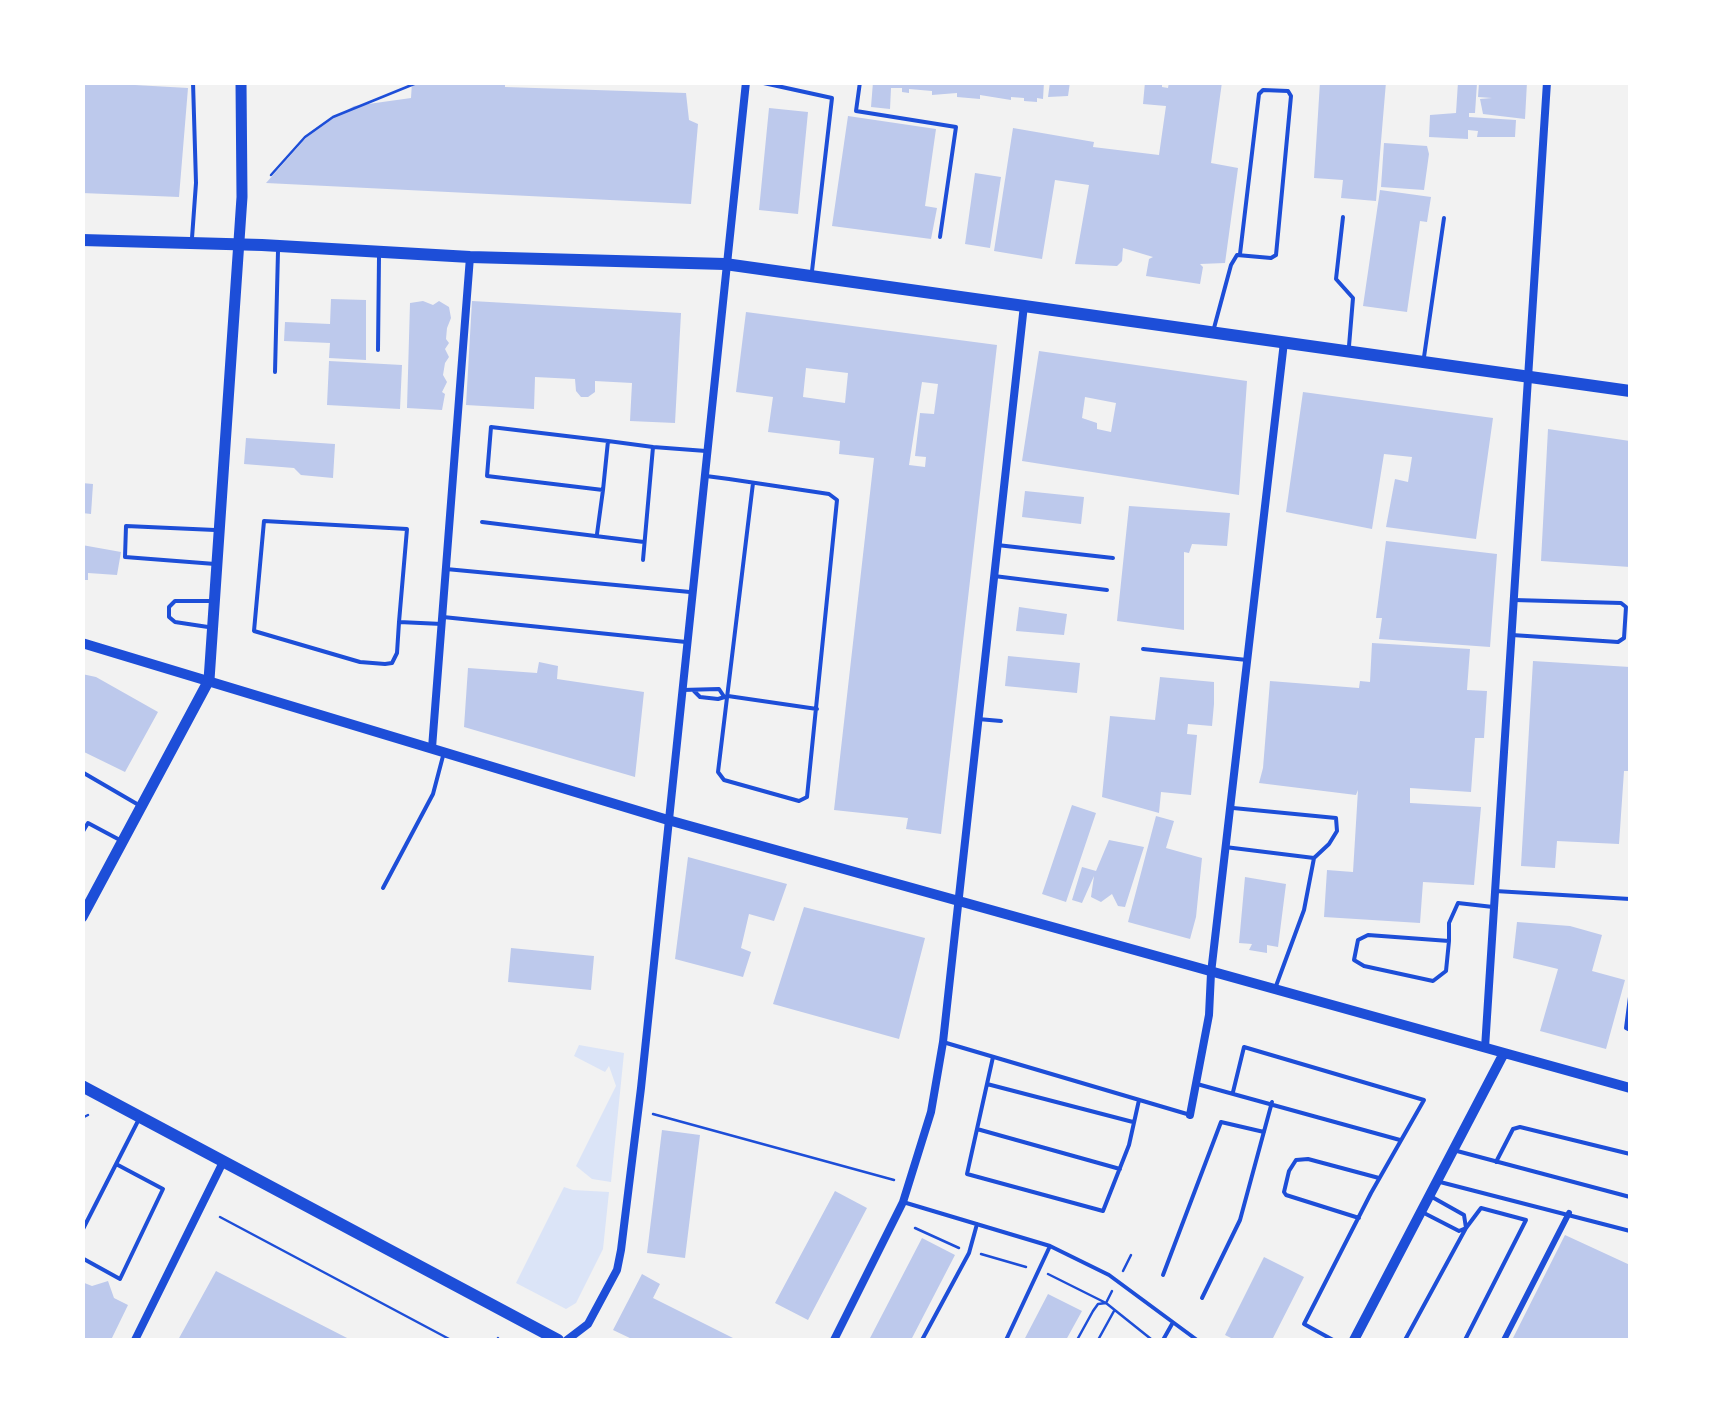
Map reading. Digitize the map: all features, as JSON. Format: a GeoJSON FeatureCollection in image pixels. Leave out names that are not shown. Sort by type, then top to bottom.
{"type":"FeatureCollection","features":[{"type":"Feature","properties":{"kind":"main road"},"geometry":{"type":"LineString","coordinates":[[82,917],[208,680],[242,197],[241,82]]}},
{"type":"Feature","properties":{"kind":"main road"},"geometry":{"type":"LineString","coordinates":[[82,240],[726,264],[1630,392]]}},
{"type":"Feature","properties":{"kind":"main road"},"geometry":{"type":"LineString","coordinates":[[82,1086],[558,1340]]}},
{"type":"Feature","properties":{"kind":"street"},"geometry":{"type":"LineString","coordinates":[[568,1340],[588,1324],[617,1270],[622,1250],[746,82]]}},
{"type":"Feature","properties":{"kind":"street"},"geometry":{"type":"LineString","coordinates":[[1485,1048],[1546,82]]}},
{"type":"Feature","properties":{"kind":"street"},"geometry":{"type":"LineString","coordinates":[[438,749],[442,620],[470,257]]}},
{"type":"Feature","properties":{"kind":"street"},"geometry":{"type":"LineString","coordinates":[[834,1340],[903,1202],[931,1112],[1024,305]]}},
{"type":"Feature","properties":{"kind":"street"},"geometry":{"type":"LineString","coordinates":[[1190,1115],[1209,1014],[1284,342]]}},
{"type":"Feature","properties":{"kind":"street"},"geometry":{"type":"LineString","coordinates":[[82,644],[668,820],[1630,1088]]}},
{"type":"Feature","properties":{"kind":"street"},"geometry":{"type":"LineString","coordinates":[[1354,1340],[1504,1054]]}},
{"type":"Feature","properties":{"kind":"street"},"geometry":{"type":"LineString","coordinates":[[136,1340],[223,1162]]}},
{"type":"Feature","properties":{"kind":"street"},"geometry":{"type":"LineString","coordinates":[[1505,1340],[1570,1213]]}},
{"type":"Feature","properties":{"kind":"lane"},"geometry":{"type":"LineString","coordinates":[[191,243],[196,183],[193,82]]}},
{"type":"Feature","properties":{"kind":"lane"},"geometry":{"type":"LineString","coordinates":[[368,82],[382,82]]}},
{"type":"Feature","properties":{"kind":"lane"},"geometry":{"type":"LineString","coordinates":[[759,82],[832,98],[812,276]]}},
{"type":"Feature","properties":{"kind":"lane"},"geometry":{"type":"LineString","coordinates":[[860,82],[856,111],[956,127],[940,237]]}},
{"type":"Feature","properties":{"kind":"lane"},"geometry":{"type":"LineString","coordinates":[[1240,254],[1271,258],[1276,255],[1290,92],[1295,82]]}},
{"type":"Feature","properties":{"kind":"lane"},"geometry":{"type":"LineString","coordinates":[[1213,332],[1230,265],[1240,254],[1258,94],[1262,90],[1290,92]]}},
{"type":"Feature","properties":{"kind":"lane"},"geometry":{"type":"LineString","coordinates":[[1343,217],[1336,278],[1353,298],[1349,351]]}},
{"type":"Feature","properties":{"kind":"lane"},"geometry":{"type":"LineString","coordinates":[[1424,362],[1444,218]]}},
{"type":"Feature","properties":{"kind":"lane"},"geometry":{"type":"LineString","coordinates":[[275,372],[278,246]]}},
{"type":"Feature","properties":{"kind":"lane"},"geometry":{"type":"LineString","coordinates":[[378,350],[380,252]]}},
{"type":"Feature","properties":{"kind":"lane"},"geometry":{"type":"LineString","coordinates":[[602,490],[487,476],[492,427],[706,451]]}},
{"type":"Feature","properties":{"kind":"lane"},"geometry":{"type":"LineString","coordinates":[[597,536],[608,442]]}},
{"type":"Feature","properties":{"kind":"lane"},"geometry":{"type":"LineString","coordinates":[[643,560],[653,447]]}},
{"type":"Feature","properties":{"kind":"lane"},"geometry":{"type":"LineString","coordinates":[[704,476],[754,483],[829,494],[836,500],[817,710],[806,798],[799,801],[724,780],[718,772],[754,483]]}},
{"type":"Feature","properties":{"kind":"lane"},"geometry":{"type":"LineString","coordinates":[[264,521],[406,529],[399,622],[395,659],[386,664],[360,662],[254,630],[264,521]]}},
{"type":"Feature","properties":{"kind":"lane"},"geometry":{"type":"LineString","coordinates":[[482,522],[644,542]]}},
{"type":"Feature","properties":{"kind":"lane"},"geometry":{"type":"LineString","coordinates":[[218,564],[125,557],[126,526],[220,530]]}},
{"type":"Feature","properties":{"kind":"lane"},"geometry":{"type":"LineString","coordinates":[[997,546],[1113,558]]}},
{"type":"Feature","properties":{"kind":"lane"},"geometry":{"type":"LineString","coordinates":[[446,569],[692,592]]}},
{"type":"Feature","properties":{"kind":"lane"},"geometry":{"type":"LineString","coordinates":[[994,576],[1107,590]]}},
{"type":"Feature","properties":{"kind":"lane"},"geometry":{"type":"LineString","coordinates":[[1512,634],[1618,642],[1624,638],[1626,606],[1621,602],[1514,600]]}},
{"type":"Feature","properties":{"kind":"lane"},"geometry":{"type":"LineString","coordinates":[[213,628],[176,622],[169,616],[169,607],[175,601],[215,601]]}},
{"type":"Feature","properties":{"kind":"lane"},"geometry":{"type":"LineString","coordinates":[[399,622],[442,620],[686,642]]}},
{"type":"Feature","properties":{"kind":"lane"},"geometry":{"type":"LineString","coordinates":[[1143,650],[1247,660]]}},
{"type":"Feature","properties":{"kind":"lane"},"geometry":{"type":"LineString","coordinates":[[681,690],[694,691],[700,697],[725,696],[817,710]]}},
{"type":"Feature","properties":{"kind":"lane"},"geometry":{"type":"LineString","coordinates":[[978,719],[1001,721]]}},
{"type":"Feature","properties":{"kind":"lane"},"geometry":{"type":"LineString","coordinates":[[383,888],[432,794],[438,749]]}},
{"type":"Feature","properties":{"kind":"lane"},"geometry":{"type":"LineString","coordinates":[[82,772],[142,806]]}},
{"type":"Feature","properties":{"kind":"lane"},"geometry":{"type":"LineString","coordinates":[[1230,808],[1336,818],[1337,831],[1314,858],[1304,910],[1274,990]]}},
{"type":"Feature","properties":{"kind":"lane"},"geometry":{"type":"LineString","coordinates":[[82,833],[88,823],[122,842]]}},
{"type":"Feature","properties":{"kind":"lane"},"geometry":{"type":"LineString","coordinates":[[1226,846],[1314,858]]}},
{"type":"Feature","properties":{"kind":"lane"},"geometry":{"type":"LineString","coordinates":[[1495,892],[1630,899]]}},
{"type":"Feature","properties":{"kind":"lane"},"geometry":{"type":"LineString","coordinates":[[1449,941],[1368,936],[1358,940],[1354,960],[1364,966],[1433,981],[1446,971],[1449,941],[1449,923],[1458,904],[1494,908]]}},
{"type":"Feature","properties":{"kind":"lane"},"geometry":{"type":"LineString","coordinates":[[1630,996],[1626,1028],[1630,1030]]}},
{"type":"Feature","properties":{"kind":"lane"},"geometry":{"type":"LineString","coordinates":[[942,1042],[1190,1115]]}},
{"type":"Feature","properties":{"kind":"lane"},"geometry":{"type":"LineString","coordinates":[[1233,1092],[1244,1048],[1424,1100],[1304,1324],[1333,1340]]}},
{"type":"Feature","properties":{"kind":"lane"},"geometry":{"type":"LineString","coordinates":[[993,1056],[968,1174],[1103,1212],[1120,1169],[1139,1100]]}},
{"type":"Feature","properties":{"kind":"lane"},"geometry":{"type":"LineString","coordinates":[[987,1084],[1134,1122]]}},
{"type":"Feature","properties":{"kind":"lane"},"geometry":{"type":"LineString","coordinates":[[1197,1084],[1401,1140]]}},
{"type":"Feature","properties":{"kind":"lane"},"geometry":{"type":"LineString","coordinates":[[1202,1298],[1240,1220],[1272,1102]]}},
{"type":"Feature","properties":{"kind":"lane"},"geometry":{"type":"LineString","coordinates":[[82,1231],[140,1117]]}},
{"type":"Feature","properties":{"kind":"lane"},"geometry":{"type":"LineString","coordinates":[[1163,1274],[1221,1122],[1264,1132]]}},
{"type":"Feature","properties":{"kind":"lane"},"geometry":{"type":"LineString","coordinates":[[1496,1162],[1516,1127],[1630,1154]]}},
{"type":"Feature","properties":{"kind":"lane"},"geometry":{"type":"LineString","coordinates":[[977,1129],[1120,1169]]}},
{"type":"Feature","properties":{"kind":"lane"},"geometry":{"type":"LineString","coordinates":[[1452,1150],[1630,1197]]}},
{"type":"Feature","properties":{"kind":"lane"},"geometry":{"type":"LineString","coordinates":[[1358,1218],[1286,1195],[1289,1171],[1296,1160],[1308,1159],[1380,1178]]}},
{"type":"Feature","properties":{"kind":"lane"},"geometry":{"type":"LineString","coordinates":[[82,1258],[120,1279],[163,1188],[116,1164]]}},
{"type":"Feature","properties":{"kind":"lane"},"geometry":{"type":"LineString","coordinates":[[1436,1180],[1630,1231]]}},
{"type":"Feature","properties":{"kind":"lane"},"geometry":{"type":"LineString","coordinates":[[1428,1195],[1464,1216],[1466,1228]]}},
{"type":"Feature","properties":{"kind":"lane"},"geometry":{"type":"LineString","coordinates":[[903,1202],[1050,1246],[1109,1276],[1197,1340]]}},
{"type":"Feature","properties":{"kind":"lane"},"geometry":{"type":"LineString","coordinates":[[1405,1340],[1466,1228],[1481,1208],[1526,1220],[1465,1340]]}},
{"type":"Feature","properties":{"kind":"lane"},"geometry":{"type":"LineString","coordinates":[[1420,1211],[1458,1230],[1466,1228]]}},
{"type":"Feature","properties":{"kind":"lane"},"geometry":{"type":"LineString","coordinates":[[922,1340],[970,1251],[977,1224]]}},
{"type":"Feature","properties":{"kind":"lane"},"geometry":{"type":"LineString","coordinates":[[1006,1340],[1050,1246]]}},
{"type":"Feature","properties":{"kind":"lane"},"geometry":{"type":"LineString","coordinates":[[1163,1340],[1172,1324]]}},
{"type":"Feature","properties":{"kind":"path"},"geometry":{"type":"LineString","coordinates":[[272,174],[306,137],[334,117],[420,82]]}},
{"type":"Feature","properties":{"kind":"path"},"geometry":{"type":"LineString","coordinates":[[651,1114],[894,1180]]}},
{"type":"Feature","properties":{"kind":"path"},"geometry":{"type":"LineString","coordinates":[[82,1118],[88,1115]]}},
{"type":"Feature","properties":{"kind":"path"},"geometry":{"type":"LineString","coordinates":[[220,1217],[451,1340]]}},
{"type":"Feature","properties":{"kind":"path"},"geometry":{"type":"LineString","coordinates":[[915,1228],[970,1251],[1072,1283],[1106,1303],[1153,1340]]}},
{"type":"Feature","properties":{"kind":"path"},"geometry":{"type":"LineString","coordinates":[[1077,1340],[1093,1310],[1106,1303]]}},
{"type":"Feature","properties":{"kind":"path"},"geometry":{"type":"LineString","coordinates":[[1098,1340],[1114,1309]]}},
{"type":"Feature","properties":{"kind":"shaded area"},"geometry":{"type":"Polygon","coordinates":[[[579,1045],[624,1053],[611,1182],[592,1179],[576,1166],[616,1086],[609,1066],[605,1072],[574,1056],[579,1045]]]}},
{"type":"Feature","properties":{"kind":"shaded area"},"geometry":{"type":"Polygon","coordinates":[[[564,1187],[609,1192],[603,1249],[576,1303],[566,1309],[516,1283],[564,1187]]]}},
{"type":"Feature","properties":{"kind":"building"},"geometry":{"type":"Polygon","coordinates":[[[82,82],[188,88],[179,197],[82,193],[82,82]]]}},
{"type":"Feature","properties":{"kind":"building"},"geometry":{"type":"Polygon","coordinates":[[[412,82],[505,82],[505,87],[686,93],[689,120],[698,124],[691,204],[266,183],[313,130],[354,106],[411,98],[412,82]]]}},
{"type":"Feature","properties":{"kind":"building"},"geometry":{"type":"Polygon","coordinates":[[[873,82],[1044,82],[1043,99],[1037,98],[1037,102],[980,95],[980,99],[957,97],[957,93],[932,95],[932,91],[909,89],[909,93],[891,88],[890,109],[871,107],[873,82]]]}},
{"type":"Feature","properties":{"kind":"building"},"geometry":{"type":"Polygon","coordinates":[[[1050,82],[1070,82],[1068,96],[1048,97],[1050,82]]]}},
{"type":"Feature","properties":{"kind":"building"},"geometry":{"type":"Polygon","coordinates":[[[1145,82],[1162,82],[1162,87],[1168,88],[1169,82],[1222,82],[1211,163],[1238,168],[1225,263],[1200,264],[1200,284],[1146,276],[1149,259],[1153,257],[1123,248],[1122,261],[1117,266],[1075,264],[1089,185],[1055,180],[1042,259],[994,251],[1013,128],[1094,142],[1093,147],[1159,155],[1166,106],[1143,104],[1145,82]]]}},
{"type":"Feature","properties":{"kind":"building"},"geometry":{"type":"Polygon","coordinates":[[[1320,82],[1386,82],[1376,201],[1341,198],[1343,180],[1314,178],[1320,82]]]}},
{"type":"Feature","properties":{"kind":"building"},"geometry":{"type":"Polygon","coordinates":[[[1458,82],[1477,83],[1475,113],[1469,113],[1469,117],[1516,120],[1515,137],[1477,137],[1478,131],[1468,130],[1468,139],[1429,137],[1430,115],[1456,113],[1458,82]]]}},
{"type":"Feature","properties":{"kind":"building"},"geometry":{"type":"Polygon","coordinates":[[[1479,82],[1527,82],[1525,119],[1483,114],[1480,99],[1492,98],[1478,97],[1479,82]]]}},
{"type":"Feature","properties":{"kind":"building"},"geometry":{"type":"Polygon","coordinates":[[[769,108],[808,112],[798,214],[759,210],[769,108]]]}},
{"type":"Feature","properties":{"kind":"building"},"geometry":{"type":"Polygon","coordinates":[[[848,116],[936,129],[925,206],[937,208],[931,239],[832,226],[848,116]]]}},
{"type":"Feature","properties":{"kind":"building"},"geometry":{"type":"Polygon","coordinates":[[[1384,143],[1427,146],[1424,190],[1381,187],[1384,143]]]}},
{"type":"Feature","properties":{"kind":"building"},"geometry":{"type":"Polygon","coordinates":[[[975,173],[1001,177],[990,248],[965,244],[975,173]]]}},
{"type":"Feature","properties":{"kind":"building"},"geometry":{"type":"Polygon","coordinates":[[[1380,190],[1431,197],[1427,222],[1420,221],[1407,312],[1363,306],[1380,190]]]}},
{"type":"Feature","properties":{"kind":"building"},"geometry":{"type":"Polygon","coordinates":[[[331,299],[366,300],[366,360],[329,358],[330,343],[284,341],[285,322],[330,324],[331,299]]]}},
{"type":"Feature","properties":{"kind":"building"},"geometry":{"type":"Polygon","coordinates":[[[423,301],[433,305],[439,301],[449,307],[451,318],[447,328],[449,343],[445,349],[449,357],[443,375],[447,382],[442,392],[442,410],[407,408],[410,303],[423,301]]]}},
{"type":"Feature","properties":{"kind":"building"},"geometry":{"type":"Polygon","coordinates":[[[472,301],[681,313],[675,423],[630,421],[632,383],[595,381],[595,392],[581,397],[575,379],[535,377],[534,409],[466,405],[472,301]]]}},
{"type":"Feature","properties":{"kind":"building"},"geometry":{"type":"Polygon","coordinates":[[[746,312],[997,345],[941,834],[906,829],[908,818],[834,810],[874,458],[839,454],[840,441],[768,432],[773,397],[736,392],[746,312]],[[806,368],[803,397],[845,403],[848,373],[806,368]],[[922,382],[909,465],[925,467],[926,457],[915,456],[920,413],[934,414],[938,384],[922,382]]]}},
{"type":"Feature","properties":{"kind":"building"},"geometry":{"type":"Polygon","coordinates":[[[1039,351],[1247,381],[1239,495],[1022,461],[1039,351]],[[1085,397],[1082,418],[1097,423],[1097,429],[1111,432],[1116,403],[1085,397]]]}},
{"type":"Feature","properties":{"kind":"building"},"geometry":{"type":"Polygon","coordinates":[[[329,361],[402,365],[400,409],[327,405],[329,361]]]}},
{"type":"Feature","properties":{"kind":"building"},"geometry":{"type":"Polygon","coordinates":[[[1303,392],[1493,418],[1476,539],[1386,527],[1395,479],[1408,482],[1412,457],[1384,454],[1372,529],[1286,512],[1303,392]]]}},
{"type":"Feature","properties":{"kind":"building"},"geometry":{"type":"Polygon","coordinates":[[[1548,429],[1630,441],[1630,567],[1541,561],[1548,429]]]}},
{"type":"Feature","properties":{"kind":"building"},"geometry":{"type":"Polygon","coordinates":[[[246,438],[335,444],[333,478],[301,475],[294,468],[244,464],[246,438]]]}},
{"type":"Feature","properties":{"kind":"building"},"geometry":{"type":"Polygon","coordinates":[[[82,483],[93,484],[91,514],[82,513],[82,483]]]}},
{"type":"Feature","properties":{"kind":"building"},"geometry":{"type":"Polygon","coordinates":[[[1025,491],[1084,497],[1081,524],[1022,517],[1025,491]]]}},
{"type":"Feature","properties":{"kind":"building"},"geometry":{"type":"Polygon","coordinates":[[[1129,506],[1230,513],[1227,546],[1192,544],[1189,553],[1184,552],[1184,630],[1117,621],[1129,506]]]}},
{"type":"Feature","properties":{"kind":"building"},"geometry":{"type":"Polygon","coordinates":[[[1386,541],[1497,554],[1490,647],[1379,639],[1382,618],[1376,618],[1386,541]]]}},
{"type":"Feature","properties":{"kind":"building"},"geometry":{"type":"Polygon","coordinates":[[[82,545],[121,552],[117,575],[88,573],[88,580],[82,580],[82,545]]]}},
{"type":"Feature","properties":{"kind":"building"},"geometry":{"type":"Polygon","coordinates":[[[1019,607],[1067,614],[1064,635],[1016,631],[1019,607]]]}},
{"type":"Feature","properties":{"kind":"building"},"geometry":{"type":"Polygon","coordinates":[[[1372,643],[1470,649],[1467,690],[1487,691],[1484,738],[1475,738],[1471,792],[1410,788],[1410,803],[1481,807],[1474,885],[1423,882],[1420,923],[1324,917],[1327,870],[1353,872],[1358,790],[1356,795],[1259,783],[1270,681],[1359,688],[1360,681],[1370,682],[1372,643]]]}},
{"type":"Feature","properties":{"kind":"building"},"geometry":{"type":"Polygon","coordinates":[[[1008,656],[1080,663],[1077,693],[1005,686],[1008,656]]]}},
{"type":"Feature","properties":{"kind":"building"},"geometry":{"type":"Polygon","coordinates":[[[1533,661],[1630,667],[1630,771],[1624,771],[1619,844],[1557,841],[1555,868],[1521,866],[1533,661]]]}},
{"type":"Feature","properties":{"kind":"building"},"geometry":{"type":"Polygon","coordinates":[[[539,662],[558,666],[557,679],[644,692],[635,777],[464,727],[468,668],[537,673],[539,662]]]}},
{"type":"Feature","properties":{"kind":"building"},"geometry":{"type":"Polygon","coordinates":[[[82,674],[96,677],[158,712],[125,772],[82,751],[82,674]]]}},
{"type":"Feature","properties":{"kind":"building"},"geometry":{"type":"Polygon","coordinates":[[[1160,677],[1214,682],[1214,704],[1212,726],[1188,724],[1187,734],[1197,735],[1191,795],[1161,792],[1159,813],[1102,797],[1110,716],[1155,720],[1160,677]]]}},
{"type":"Feature","properties":{"kind":"building"},"geometry":{"type":"Polygon","coordinates":[[[1072,805],[1096,813],[1066,902],[1042,894],[1072,805]]]}},
{"type":"Feature","properties":{"kind":"building"},"geometry":{"type":"Polygon","coordinates":[[[1156,816],[1174,821],[1166,848],[1202,858],[1190,939],[1128,922],[1156,816]]]}},
{"type":"Feature","properties":{"kind":"building"},"geometry":{"type":"Polygon","coordinates":[[[1109,840],[1144,847],[1125,907],[1118,906],[1112,894],[1101,902],[1091,897],[1094,876],[1082,903],[1072,900],[1082,867],[1096,871],[1109,840]]]}},
{"type":"Feature","properties":{"kind":"building"},"geometry":{"type":"Polygon","coordinates":[[[688,857],[787,884],[774,921],[749,914],[741,948],[751,952],[743,977],[675,959],[688,857]]]}},
{"type":"Feature","properties":{"kind":"building"},"geometry":{"type":"Polygon","coordinates":[[[1245,877],[1286,884],[1278,947],[1267,945],[1267,953],[1249,950],[1252,944],[1239,943],[1245,877]]]}},
{"type":"Feature","properties":{"kind":"building"},"geometry":{"type":"Polygon","coordinates":[[[804,907],[925,938],[899,1039],[773,1004],[804,907]]]}},
{"type":"Feature","properties":{"kind":"building"},"geometry":{"type":"Polygon","coordinates":[[[1517,922],[1570,926],[1602,935],[1592,971],[1625,980],[1606,1049],[1540,1031],[1558,969],[1513,958],[1517,922]]]}},
{"type":"Feature","properties":{"kind":"building"},"geometry":{"type":"Polygon","coordinates":[[[511,948],[594,956],[591,990],[508,982],[511,948]]]}},
{"type":"Feature","properties":{"kind":"building"},"geometry":{"type":"Polygon","coordinates":[[[662,1130],[700,1135],[685,1258],[647,1253],[662,1130]]]}},
{"type":"Feature","properties":{"kind":"building"},"geometry":{"type":"Polygon","coordinates":[[[835,1191],[867,1208],[808,1320],[775,1303],[835,1191]]]}},
{"type":"Feature","properties":{"kind":"building"},"geometry":{"type":"Polygon","coordinates":[[[1565,1235],[1630,1265],[1629,1340],[1512,1340],[1565,1235]]]}},
{"type":"Feature","properties":{"kind":"building"},"geometry":{"type":"Polygon","coordinates":[[[922,1238],[955,1255],[911,1340],[869,1340],[922,1238]]]}},
{"type":"Feature","properties":{"kind":"building"},"geometry":{"type":"Polygon","coordinates":[[[1264,1257],[1304,1277],[1272,1340],[1235,1340],[1225,1335],[1264,1257]]]}},
{"type":"Feature","properties":{"kind":"building"},"geometry":{"type":"Polygon","coordinates":[[[216,1271],[351,1340],[178,1340],[216,1271]]]}},
{"type":"Feature","properties":{"kind":"building"},"geometry":{"type":"Polygon","coordinates":[[[642,1274],[660,1284],[653,1298],[737,1340],[634,1340],[613,1330],[642,1274]]]}},
{"type":"Feature","properties":{"kind":"building"},"geometry":{"type":"Polygon","coordinates":[[[108,1281],[114,1298],[128,1305],[111,1340],[82,1340],[82,1282],[92,1286],[108,1281]]]}},
{"type":"Feature","properties":{"kind":"building"},"geometry":{"type":"Polygon","coordinates":[[[1048,1294],[1082,1311],[1066,1340],[1024,1340],[1048,1294]]]}}]}
